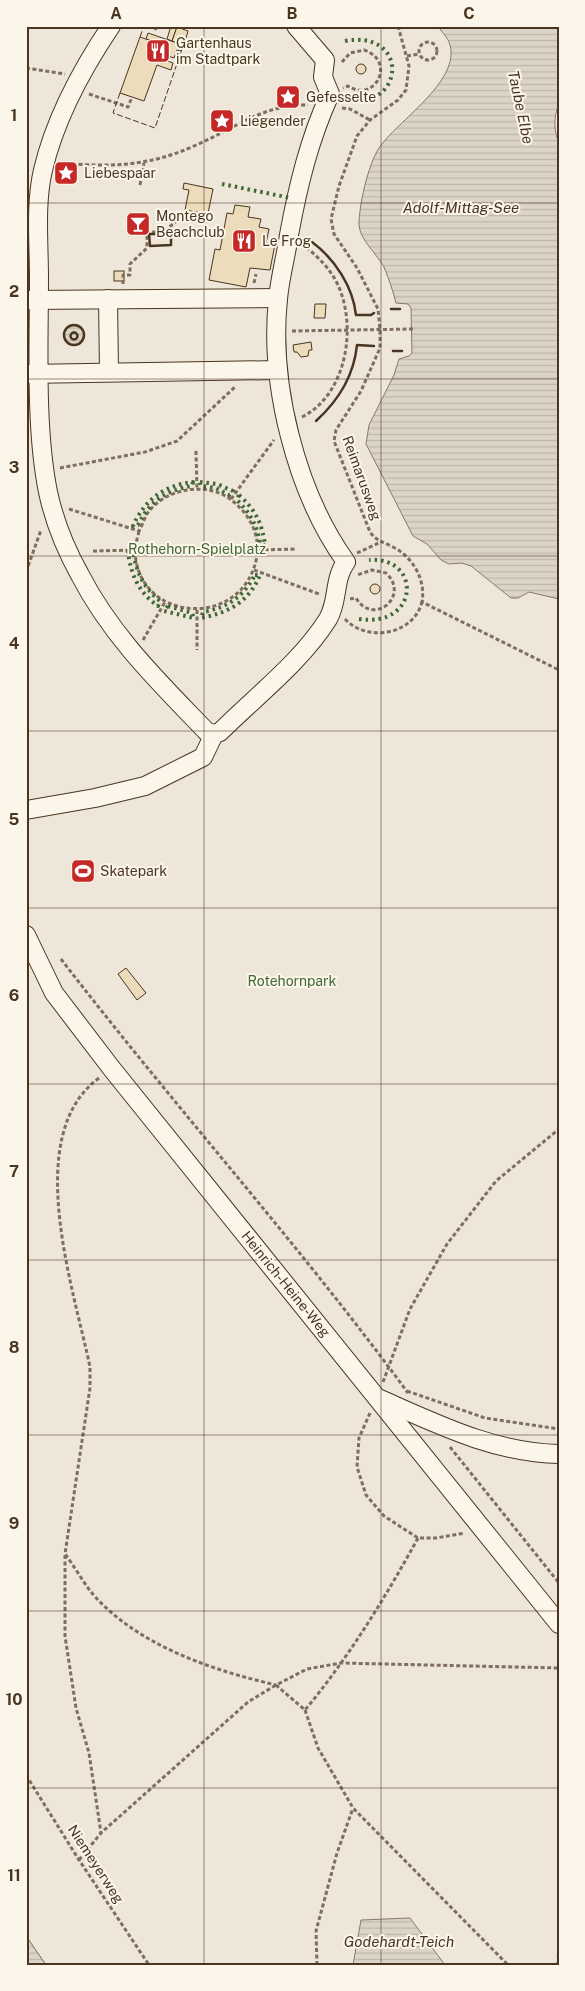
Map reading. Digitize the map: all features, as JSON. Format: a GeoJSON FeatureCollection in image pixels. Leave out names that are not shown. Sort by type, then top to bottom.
{"type":"FeatureCollection","features":[{"type":"Feature","properties":{"kind":"street"},"geometry":{"type":"LineString","coordinates":[[111,26],[77,83],[45,162],[40,195],[33,300],[33,374],[45,471],[51,504],[65,542],[83,582],[106,619],[134,656],[207,732],[214,734],[220,732],[303,650],[328,619],[336,600],[338,575],[346,562],[332,542],[304,480],[287,422],[278,370],[278,298],[297,192],[308,148],[330,94],[323,77],[325,60],[296,26]]}},
{"type":"Feature","properties":{"kind":"street"},"geometry":{"type":"LineString","coordinates":[[33,300],[278,298]]}},
{"type":"Feature","properties":{"kind":"street"},"geometry":{"type":"LineString","coordinates":[[109,372],[115,299]]}},
{"type":"Feature","properties":{"kind":"street"},"geometry":{"type":"LineString","coordinates":[[33,374],[278,370]]}},
{"type":"Feature","properties":{"kind":"street"},"geometry":{"type":"LineString","coordinates":[[26,810],[95,798],[145,786],[203,757],[214,734]]}},
{"type":"Feature","properties":{"kind":"street","name":"Heinrich-Heine-Weg"},"geometry":{"type":"LineString","coordinates":[[26,935],[54,993],[112,1069],[559,1624]]}},
{"type":"Feature","properties":{"kind":"street"},"geometry":{"type":"LineString","coordinates":[[377,1397],[471,1438],[542,1454],[559,1454]]}},
{"type":"Feature","properties":{"kind":"path","name":"Reimarusweg"},"geometry":{"type":"LineString","coordinates":[[398,26],[407,56],[409,77],[402,96],[370,120],[354,145],[338,192],[331,221],[334,234],[357,268],[378,309],[380,330],[380,348],[361,391],[336,430],[334,438],[368,528],[374,537],[404,554],[414,566],[421,582],[422,602]]}},
{"type":"Feature","properties":{"kind":"path"},"geometry":{"type":"LineString","coordinates":[[424,43],[432,43],[437,49],[436,57],[432,60],[424,60],[419,54],[424,43]]}},
{"type":"Feature","properties":{"kind":"path"},"geometry":{"type":"LineString","coordinates":[[341,63],[350,53],[364,50],[376,57],[380,66],[380,77],[371,88],[361,90],[348,86]]}},
{"type":"Feature","properties":{"kind":"path"},"geometry":{"type":"LineString","coordinates":[[407,56],[419,54]]}},
{"type":"Feature","properties":{"kind":"path"},"geometry":{"type":"LineString","coordinates":[[26,68],[77,83],[128,107],[132,97]]}},
{"type":"Feature","properties":{"kind":"path"},"geometry":{"type":"LineString","coordinates":[[45,162],[103,166],[144,163],[194,146],[272,108],[296,104],[325,106]]}},
{"type":"Feature","properties":{"kind":"path"},"geometry":{"type":"LineString","coordinates":[[350,109],[370,120]]}},
{"type":"Feature","properties":{"kind":"path"},"geometry":{"type":"LineString","coordinates":[[140,185],[144,163]]}},
{"type":"Feature","properties":{"kind":"path"},"geometry":{"type":"LineString","coordinates":[[115,299],[123,275],[130,275],[130,264],[147,248],[147,232],[164,232],[183,214]]}},
{"type":"Feature","properties":{"kind":"path"},"geometry":{"type":"LineString","coordinates":[[231,499],[287,422],[316,408],[330,392],[343,360],[347,330],[346,311],[336,280],[319,259],[290,235]]}},
{"type":"Feature","properties":{"kind":"path"},"geometry":{"type":"LineString","coordinates":[[277,332],[411,329]]}},
{"type":"Feature","properties":{"kind":"path"},"geometry":{"type":"LineString","coordinates":[[45,471],[145,452],[177,441],[254,371]]}},
{"type":"Feature","properties":{"kind":"path"},"geometry":{"type":"LineString","coordinates":[[196,451],[197,489]]}},
{"type":"Feature","properties":{"kind":"path"},"geometry":{"type":"LineString","coordinates":[[197,489],[215,492],[231,499],[246,512],[254,530],[258,550],[254,570],[245,586],[233,598],[216,606],[197,610],[182,608],[165,602],[151,590],[140,572],[135,550],[139,531],[148,513],[161,501],[178,492],[197,489]]}},
{"type":"Feature","properties":{"kind":"path"},"geometry":{"type":"LineString","coordinates":[[51,504],[139,531]]}},
{"type":"Feature","properties":{"kind":"path"},"geometry":{"type":"LineString","coordinates":[[26,572],[42,527]]}},
{"type":"Feature","properties":{"kind":"path"},"geometry":{"type":"LineString","coordinates":[[366,549],[381,542]]}},
{"type":"Feature","properties":{"kind":"path"},"geometry":{"type":"LineString","coordinates":[[93,551],[135,550]]}},
{"type":"Feature","properties":{"kind":"path"},"geometry":{"type":"LineString","coordinates":[[258,550],[297,550]]}},
{"type":"Feature","properties":{"kind":"path"},"geometry":{"type":"LineString","coordinates":[[254,570],[336,600],[340,611],[352,626],[361,631],[386,633],[404,625],[417,614],[422,602],[559,670]]}},
{"type":"Feature","properties":{"kind":"path"},"geometry":{"type":"LineString","coordinates":[[356,598],[366,608],[379,609],[388,604],[394,591],[390,578],[382,572],[372,570],[360,576]]}},
{"type":"Feature","properties":{"kind":"path"},"geometry":{"type":"LineString","coordinates":[[134,656],[165,602]]}},
{"type":"Feature","properties":{"kind":"path"},"geometry":{"type":"LineString","coordinates":[[197,610],[197,650]]}},
{"type":"Feature","properties":{"kind":"path","name":"Heinrich-Heine-Weg"},"geometry":{"type":"LineString","coordinates":[[61,959],[125,1042],[264,1209],[389,1367],[412,1399]]}},
{"type":"Feature","properties":{"kind":"path"},"geometry":{"type":"LineString","coordinates":[[101,1833],[89,1753],[76,1708],[64,1636],[65,1554],[90,1388],[90,1367],[59,1220],[58,1157],[68,1118],[89,1086],[112,1069]]}},
{"type":"Feature","properties":{"kind":"path"},"geometry":{"type":"LineString","coordinates":[[480,1528],[436,1538],[418,1538],[384,1516],[366,1495],[357,1467],[358,1438],[377,1397],[410,1309],[447,1244],[496,1180],[559,1129]]}},
{"type":"Feature","properties":{"kind":"path"},"geometry":{"type":"LineString","coordinates":[[407,1391],[486,1418],[559,1429]]}},
{"type":"Feature","properties":{"kind":"path"},"geometry":{"type":"LineString","coordinates":[[447,1444],[559,1583]]}},
{"type":"Feature","properties":{"kind":"path"},"geometry":{"type":"LineString","coordinates":[[305,1710],[341,1663],[389,1590],[418,1538]]}},
{"type":"Feature","properties":{"kind":"path"},"geometry":{"type":"LineString","coordinates":[[65,1554],[92,1592],[122,1620],[155,1642],[239,1676],[276,1685],[305,1710],[318,1748],[353,1808],[508,1965]]}},
{"type":"Feature","properties":{"kind":"path"},"geometry":{"type":"LineString","coordinates":[[79,1860],[101,1833],[248,1702],[307,1669],[341,1663],[559,1668]]}},
{"type":"Feature","properties":{"kind":"path","name":"Niemeyerweg"},"geometry":{"type":"LineString","coordinates":[[26,1775],[79,1860],[149,1965]]}},
{"type":"Feature","properties":{"kind":"path"},"geometry":{"type":"LineString","coordinates":[[317,1965],[316,1931],[335,1861],[353,1808]]}},
{"type":"Feature","properties":{"kind":"path"},"geometry":{"type":"LineString","coordinates":[[558,1965],[559,1940]]}},
{"type":"Feature","properties":{"kind":"green space","name":"Rotehornpark"},"geometry":{"type":"Polygon","coordinates":[[[26,26],[559,26],[559,1965],[46,1965],[26,1936],[26,26]]]}},
{"type":"Feature","properties":{"kind":"water","name":"Adolf-Mittag-See"},"geometry":{"type":"Polygon","coordinates":[[[438,26],[559,26],[559,105],[555,124],[559,143],[559,599],[529,592],[518,598],[511,598],[471,566],[462,563],[449,564],[441,560],[427,544],[413,536],[366,444],[369,425],[394,375],[399,359],[412,353],[411,308],[408,304],[396,303],[384,267],[362,236],[359,225],[361,207],[368,175],[379,148],[437,87],[446,73],[451,59],[450,45],[438,26]]]}},
{"type":"Feature","properties":{"kind":"water"},"geometry":{"type":"Polygon","coordinates":[[[70,325],[78,325],[84,331],[84,339],[78,345],[70,345],[64,339],[64,331],[70,325]]]}},
{"type":"Feature","properties":{"kind":"water","name":"Godehardt-Teich"},"geometry":{"type":"Polygon","coordinates":[[[410,1918],[445,1965],[353,1965],[361,1920],[410,1918]]]}},
{"type":"Feature","properties":{"kind":"water"},"geometry":{"type":"Polygon","coordinates":[[[26,1936],[46,1965],[26,1965],[26,1936]]]}},
{"type":"Feature","properties":{"kind":"building"},"geometry":{"type":"Polygon","coordinates":[[[171,26],[177,27],[172,41],[167,39],[171,26]]]}},
{"type":"Feature","properties":{"kind":"building"},"geometry":{"type":"Polygon","coordinates":[[[177,27],[188,31],[184,45],[172,41],[177,27]]]}},
{"type":"Feature","properties":{"kind":"building"},"geometry":{"type":"Polygon","coordinates":[[[148,33],[183,45],[180,51],[177,50],[174,58],[165,55],[168,47],[146,39],[148,33]]]}},
{"type":"Feature","properties":{"kind":"building"},"geometry":{"type":"Polygon","coordinates":[[[140,37],[163,45],[159,58],[173,63],[171,70],[157,65],[144,101],[120,93],[140,37]]]}},
{"type":"Feature","properties":{"kind":"building"},"geometry":{"type":"Polygon","coordinates":[[[359,64],[363,64],[366,69],[365,73],[359,74],[356,71],[356,67],[359,64]]]}},
{"type":"Feature","properties":{"kind":"building"},"geometry":{"type":"Polygon","coordinates":[[[184,183],[213,189],[206,223],[200,222],[202,213],[185,210],[189,190],[183,189],[184,183]]]}},
{"type":"Feature","properties":{"kind":"building"},"geometry":{"type":"Polygon","coordinates":[[[235,205],[250,207],[248,217],[261,219],[259,227],[269,229],[266,243],[275,244],[270,270],[250,268],[246,287],[209,280],[215,249],[220,250],[227,213],[233,214],[235,205]]]}},
{"type":"Feature","properties":{"kind":"building"},"geometry":{"type":"Polygon","coordinates":[[[114,271],[124,271],[124,281],[114,281],[114,271]]]}},
{"type":"Feature","properties":{"kind":"building"},"geometry":{"type":"Polygon","coordinates":[[[315,304],[326,304],[325,318],[314,318],[315,304]]]}},
{"type":"Feature","properties":{"kind":"building"},"geometry":{"type":"Polygon","coordinates":[[[311,342],[312,350],[309,350],[308,356],[301,357],[297,352],[294,352],[293,345],[311,342]]]}},
{"type":"Feature","properties":{"kind":"building"},"geometry":{"type":"Polygon","coordinates":[[[373,584],[377,584],[380,589],[379,593],[373,594],[370,591],[370,587],[373,584]]]}},
{"type":"Feature","properties":{"kind":"building"},"geometry":{"type":"Polygon","coordinates":[[[126,968],[146,993],[137,1000],[118,974],[126,968]]]}},
{"type":"Feature","properties":{"kind":"hedge"},"geometry":{"type":"LineString","coordinates":[[345,41],[365,40],[379,46],[388,55],[392,67],[391,79],[384,90],[372,98],[356,101]]}},
{"type":"Feature","properties":{"kind":"hedge"},"geometry":{"type":"LineString","coordinates":[[222,184],[291,198]]}},
{"type":"Feature","properties":{"kind":"hedge"},"geometry":{"type":"LineString","coordinates":[[193,482],[192,486],[159,498],[147,510],[138,525],[133,526],[144,508],[157,495],[174,486],[193,482]]}},
{"type":"Feature","properties":{"kind":"hedge"},"geometry":{"type":"LineString","coordinates":[[200,482],[217,484],[233,491],[229,495],[216,488],[201,486],[200,482]]}},
{"type":"Feature","properties":{"kind":"hedge"},"geometry":{"type":"LineString","coordinates":[[239,495],[250,506],[257,518],[265,546],[260,543],[255,525],[237,500],[239,495]]}},
{"type":"Feature","properties":{"kind":"hedge"},"geometry":{"type":"LineString","coordinates":[[128,552],[133,553],[145,585],[160,601],[158,606],[151,601],[137,583],[131,568],[128,552]]}},
{"type":"Feature","properties":{"kind":"hedge"},"geometry":{"type":"LineString","coordinates":[[359,619],[379,619],[394,613],[403,603],[407,591],[405,579],[398,569],[386,562],[369,560]]}},
{"type":"Feature","properties":{"kind":"hedge"},"geometry":{"type":"LineString","coordinates":[[255,575],[260,575],[244,599],[220,613],[201,618],[203,612],[220,608],[234,600],[245,590],[255,575]]}},
{"type":"Feature","properties":{"kind":"hedge"},"geometry":{"type":"LineString","coordinates":[[168,606],[192,613],[194,618],[164,611],[168,606]]}},
{"type":"Feature","properties":{"kind":"fence"},"geometry":{"type":"LineString","coordinates":[[140,37],[144,26]]}},
{"type":"Feature","properties":{"kind":"fence"},"geometry":{"type":"LineString","coordinates":[[120,93],[113,113],[155,128],[182,49]]}},
{"type":"Feature","properties":{"kind":"wall"},"geometry":{"type":"LineString","coordinates":[[149,234],[171,234],[171,245],[150,246],[149,234]]}},
{"type":"Feature","properties":{"kind":"wall"},"geometry":{"type":"LineString","coordinates":[[312,242],[342,274],[351,294],[356,315],[371,315],[374,313]]}},
{"type":"Feature","properties":{"kind":"wall"},"geometry":{"type":"LineString","coordinates":[[391,309],[400,309]]}},
{"type":"Feature","properties":{"kind":"wall"},"geometry":{"type":"LineString","coordinates":[[70,325],[78,325],[84,331],[84,335],[84,339],[78,345],[70,345],[64,339],[64,331],[70,325]]}},
{"type":"Feature","properties":{"kind":"wall"},"geometry":{"type":"LineString","coordinates":[[74,332],[78,336],[74,340],[70,336],[74,332]]}},
{"type":"Feature","properties":{"kind":"wall"},"geometry":{"type":"LineString","coordinates":[[316,421],[344,387],[349,377],[357,345],[374,346]]}},
{"type":"Feature","properties":{"kind":"wall"},"geometry":{"type":"LineString","coordinates":[[393,351],[402,351]]}},
{"type":"Feature","properties":{"kind":"place","name":"Gartenhaus im Stadtpark"},"geometry":{"type":"Point","coordinates":[158,51]}},
{"type":"Feature","properties":{"kind":"place","name":"Gefesselte"},"geometry":{"type":"Point","coordinates":[288,97]}},
{"type":"Feature","properties":{"kind":"place","name":"Liegender"},"geometry":{"type":"Point","coordinates":[222,121]}},
{"type":"Feature","properties":{"kind":"place","name":"Liebespaar"},"geometry":{"type":"Point","coordinates":[66,173]}},
{"type":"Feature","properties":{"kind":"place","name":"Montego Beachclub"},"geometry":{"type":"Point","coordinates":[138,224]}},
{"type":"Feature","properties":{"kind":"place","name":"Le Frog"},"geometry":{"type":"Point","coordinates":[244,241]}},
{"type":"Feature","properties":{"kind":"place","name":"Skatepark"},"geometry":{"type":"Point","coordinates":[83,871]}},
{"type":"Feature","properties":{"kind":"water label","name":"Taube Elbe"},"geometry":{"type":"Point","coordinates":[521,107]}},
{"type":"Feature","properties":{"kind":"park label","name":"Rothehorn-Spielplatz"},"geometry":{"type":"Point","coordinates":[197,549]}}]}
